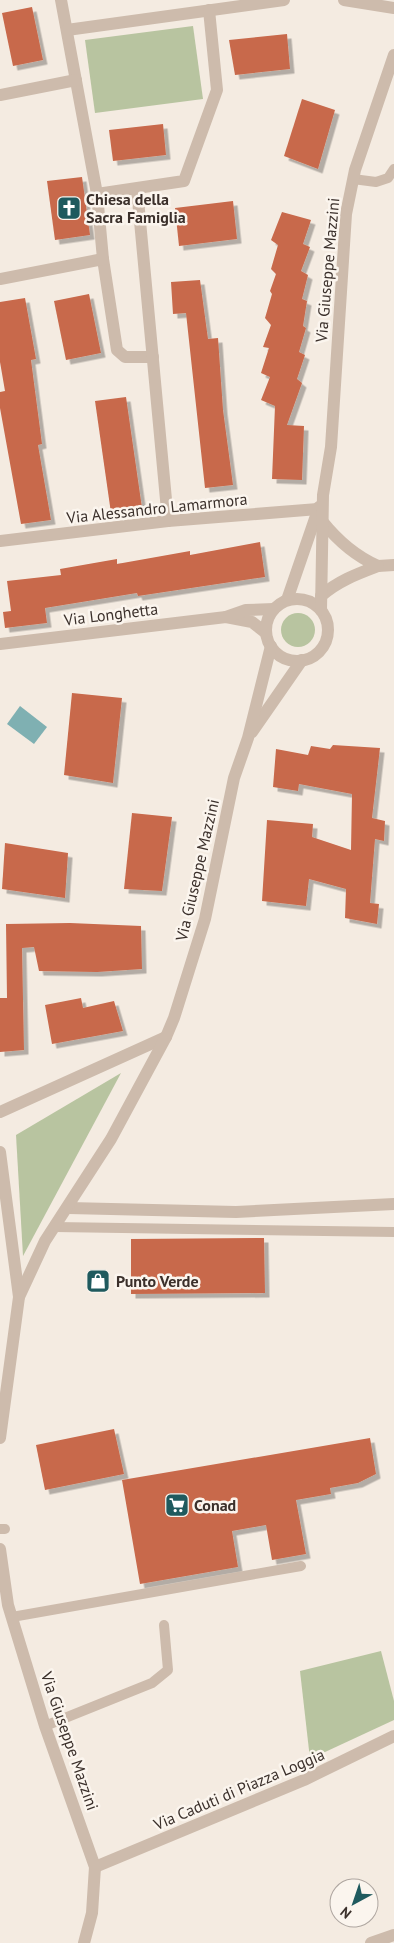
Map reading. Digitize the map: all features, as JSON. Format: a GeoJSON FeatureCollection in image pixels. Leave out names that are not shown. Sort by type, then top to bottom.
{"type":"FeatureCollection","features":[{"type":"Feature","properties":{"kind":"street"},"geometry":{"type":"LineString","coordinates":[[61,0],[97,194],[103,259],[117,350],[125,358],[153,357]]}},
{"type":"Feature","properties":{"kind":"street"},"geometry":{"type":"LineString","coordinates":[[67,30],[284,0]]}},
{"type":"Feature","properties":{"kind":"street"},"geometry":{"type":"LineString","coordinates":[[344,0],[394,8]]}},
{"type":"Feature","properties":{"kind":"street"},"geometry":{"type":"LineString","coordinates":[[97,194],[184,182],[217,90],[209,10]]}},
{"type":"Feature","properties":{"kind":"street","name":"Via Giuseppe Mazzini"},"geometry":{"type":"LineString","coordinates":[[248,738],[302,660],[314,656],[323,646],[328,633],[327,620],[322,610],[321,596],[320,515],[331,447],[343,242],[353,179],[394,55]]}},
{"type":"Feature","properties":{"kind":"street"},"geometry":{"type":"LineString","coordinates":[[0,95],[76,80]]}},
{"type":"Feature","properties":{"kind":"street"},"geometry":{"type":"LineString","coordinates":[[137,189],[168,521]]}},
{"type":"Feature","properties":{"kind":"street"},"geometry":{"type":"LineString","coordinates":[[0,278],[103,259]]}},
{"type":"Feature","properties":{"kind":"street"},"geometry":{"type":"LineString","coordinates":[[320,515],[332,534],[361,559],[378,566]]}},
{"type":"Feature","properties":{"kind":"street","name":"Via Giuseppe Mazzini"},"geometry":{"type":"LineString","coordinates":[[287,600],[320,515]]}},
{"type":"Feature","properties":{"kind":"street","name":"Via Alessandro Lamarmora"},"geometry":{"type":"LineString","coordinates":[[0,540],[168,521],[320,515]]}},
{"type":"Feature","properties":{"kind":"street"},"geometry":{"type":"LineString","coordinates":[[321,596],[332,586],[347,578],[378,566],[394,565]]}},
{"type":"Feature","properties":{"kind":"street"},"geometry":{"type":"LineString","coordinates":[[302,660],[290,660],[279,654],[271,646],[266,633],[268,620],[274,609],[287,600],[300,598],[314,603],[322,610]]}},
{"type":"Feature","properties":{"kind":"street","name":"Via Longhetta"},"geometry":{"type":"LineString","coordinates":[[0,644],[226,617],[246,610],[274,609]]}},
{"type":"Feature","properties":{"kind":"street","name":"Via Longhetta"},"geometry":{"type":"LineString","coordinates":[[226,617],[252,622],[266,633]]}},
{"type":"Feature","properties":{"kind":"street","name":"Via Giuseppe Mazzini"},"geometry":{"type":"LineString","coordinates":[[0,1438],[2,1407],[19,1297],[45,1241],[69,1208],[111,1139],[166,1037],[206,919],[234,778],[248,738],[271,646]]}},
{"type":"Feature","properties":{"kind":"street"},"geometry":{"type":"LineString","coordinates":[[0,1112],[166,1037]]}},
{"type":"Feature","properties":{"kind":"street","name":"Via Giuseppe Mazzini"},"geometry":{"type":"LineString","coordinates":[[0,1152],[19,1297]]}},
{"type":"Feature","properties":{"kind":"street"},"geometry":{"type":"LineString","coordinates":[[69,1208],[236,1212],[394,1204]]}},
{"type":"Feature","properties":{"kind":"street","name":"Via Giuseppe Mazzini"},"geometry":{"type":"LineString","coordinates":[[0,1549],[10,1583],[12,1617],[45,1726],[95,1867],[92,1913],[84,1943]]}},
{"type":"Feature","properties":{"kind":"street","name":"Via Caduti di Piazza Loggia"},"geometry":{"type":"LineString","coordinates":[[95,1867],[304,1780],[394,1736]]}},
{"type":"Feature","properties":{"kind":"street"},"geometry":{"type":"LineString","coordinates":[[371,1943],[394,1936]]}},
{"type":"Feature","properties":{"kind":"lane"},"geometry":{"type":"LineString","coordinates":[[353,179],[376,182],[388,178],[394,169]]}},
{"type":"Feature","properties":{"kind":"lane"},"geometry":{"type":"LineString","coordinates":[[55,1227],[394,1232]]}},
{"type":"Feature","properties":{"kind":"lane"},"geometry":{"type":"LineString","coordinates":[[12,1617],[109,1595],[302,1566]]}},
{"type":"Feature","properties":{"kind":"lane"},"geometry":{"type":"LineString","coordinates":[[45,1726],[152,1683],[168,1670],[164,1625]]}},
{"type":"Feature","properties":{"kind":"green space"},"geometry":{"type":"Polygon","coordinates":[[[193,26],[203,99],[95,113],[85,40],[193,26]]]}},
{"type":"Feature","properties":{"kind":"green space"},"geometry":{"type":"Polygon","coordinates":[[[298,613],[310,618],[315,630],[310,642],[298,647],[286,642],[281,630],[286,618],[298,613]]]}},
{"type":"Feature","properties":{"kind":"green space"},"geometry":{"type":"Polygon","coordinates":[[[121,1073],[23,1256],[16,1135],[121,1073]]]}},
{"type":"Feature","properties":{"kind":"green space"},"geometry":{"type":"Polygon","coordinates":[[[381,1651],[394,1701],[394,1720],[310,1759],[300,1671],[381,1651]]]}},
{"type":"Feature","properties":{"kind":"water"},"geometry":{"type":"Polygon","coordinates":[[[20,706],[47,727],[34,744],[7,724],[20,706]]]}},
{"type":"Feature","properties":{"kind":"building"},"geometry":{"type":"Polygon","coordinates":[[[32,7],[43,60],[13,66],[2,13],[32,7]]]}},
{"type":"Feature","properties":{"kind":"building"},"geometry":{"type":"Polygon","coordinates":[[[287,34],[290,69],[235,75],[229,40],[287,34]]]}},
{"type":"Feature","properties":{"kind":"building"},"geometry":{"type":"Polygon","coordinates":[[[302,99],[335,110],[318,169],[284,156],[302,99]]]}},
{"type":"Feature","properties":{"kind":"building"},"geometry":{"type":"Polygon","coordinates":[[[163,124],[166,155],[113,161],[109,130],[163,124]]]}},
{"type":"Feature","properties":{"kind":"building","name":"Chiesa della Sacra Famiglia"},"geometry":{"type":"Polygon","coordinates":[[[82,177],[90,235],[55,240],[47,181],[82,177]]]}},
{"type":"Feature","properties":{"kind":"building"},"geometry":{"type":"Polygon","coordinates":[[[233,201],[237,239],[179,246],[175,208],[233,201]]]}},
{"type":"Feature","properties":{"kind":"building"},"geometry":{"type":"Polygon","coordinates":[[[282,212],[311,220],[303,244],[310,247],[301,271],[308,275],[302,299],[307,301],[303,326],[306,328],[299,352],[305,355],[297,379],[302,383],[287,425],[304,426],[302,480],[272,479],[275,406],[261,400],[270,377],[261,373],[269,348],[263,347],[271,325],[265,318],[272,294],[270,291],[276,274],[271,269],[278,245],[271,240],[282,212]]]}},
{"type":"Feature","properties":{"kind":"building"},"geometry":{"type":"Polygon","coordinates":[[[200,280],[208,339],[218,338],[223,410],[233,485],[205,488],[186,313],[173,314],[171,282],[200,280]]]}},
{"type":"Feature","properties":{"kind":"building"},"geometry":{"type":"Polygon","coordinates":[[[89,294],[101,353],[66,360],[54,301],[89,294]]]}},
{"type":"Feature","properties":{"kind":"building"},"geometry":{"type":"Polygon","coordinates":[[[25,298],[36,359],[31,360],[42,444],[38,445],[51,520],[21,524],[0,408],[0,392],[5,391],[0,362],[0,302],[25,298]]]}},
{"type":"Feature","properties":{"kind":"building"},"geometry":{"type":"Polygon","coordinates":[[[126,397],[142,508],[111,513],[95,401],[126,397]]]}},
{"type":"Feature","properties":{"kind":"building"},"geometry":{"type":"Polygon","coordinates":[[[260,542],[265,577],[138,596],[137,593],[45,608],[47,623],[5,628],[3,612],[11,611],[7,581],[61,575],[60,569],[117,559],[117,564],[190,551],[190,555],[260,542]]]}},
{"type":"Feature","properties":{"kind":"building"},"geometry":{"type":"Polygon","coordinates":[[[72,693],[122,698],[113,783],[64,775],[72,693]]]}},
{"type":"Feature","properties":{"kind":"building"},"geometry":{"type":"Polygon","coordinates":[[[333,745],[380,748],[372,818],[385,821],[384,841],[375,839],[370,903],[379,904],[377,924],[345,918],[346,889],[309,879],[306,906],[262,901],[267,820],[313,824],[312,837],[351,850],[352,794],[299,784],[298,791],[273,787],[276,749],[308,755],[311,746],[330,749],[333,745]]]}},
{"type":"Feature","properties":{"kind":"building"},"geometry":{"type":"Polygon","coordinates":[[[132,813],[172,817],[162,891],[124,889],[132,813]]]}},
{"type":"Feature","properties":{"kind":"building"},"geometry":{"type":"Polygon","coordinates":[[[5,843],[68,853],[65,898],[2,889],[5,843]]]}},
{"type":"Feature","properties":{"kind":"building"},"geometry":{"type":"Polygon","coordinates":[[[70,923],[141,926],[142,969],[97,972],[39,971],[34,947],[22,948],[24,1050],[0,1052],[0,998],[7,998],[6,924],[70,923]]]}},
{"type":"Feature","properties":{"kind":"building"},"geometry":{"type":"Polygon","coordinates":[[[81,998],[83,1008],[114,1001],[123,1031],[52,1044],[45,1005],[81,998]]]}},
{"type":"Feature","properties":{"kind":"building"},"geometry":{"type":"Polygon","coordinates":[[[264,1238],[265,1293],[131,1294],[131,1239],[264,1238]]]}},
{"type":"Feature","properties":{"kind":"building"},"geometry":{"type":"Polygon","coordinates":[[[114,1429],[124,1474],[45,1490],[36,1445],[114,1429]]]}},
{"type":"Feature","properties":{"kind":"building"},"geometry":{"type":"Polygon","coordinates":[[[370,1438],[376,1474],[358,1483],[330,1488],[331,1494],[296,1500],[306,1554],[272,1560],[266,1525],[232,1531],[238,1567],[140,1584],[122,1480],[370,1438]]]}},
{"type":"Feature","properties":{"kind":"place","name":"Chiesa della Sacra Famiglia"},"geometry":{"type":"Point","coordinates":[69,208]}},
{"type":"Feature","properties":{"kind":"place","name":"Punto Verde"},"geometry":{"type":"Point","coordinates":[98,1281]}},
{"type":"Feature","properties":{"kind":"place","name":"Conad"},"geometry":{"type":"Point","coordinates":[177,1505]}}]}
